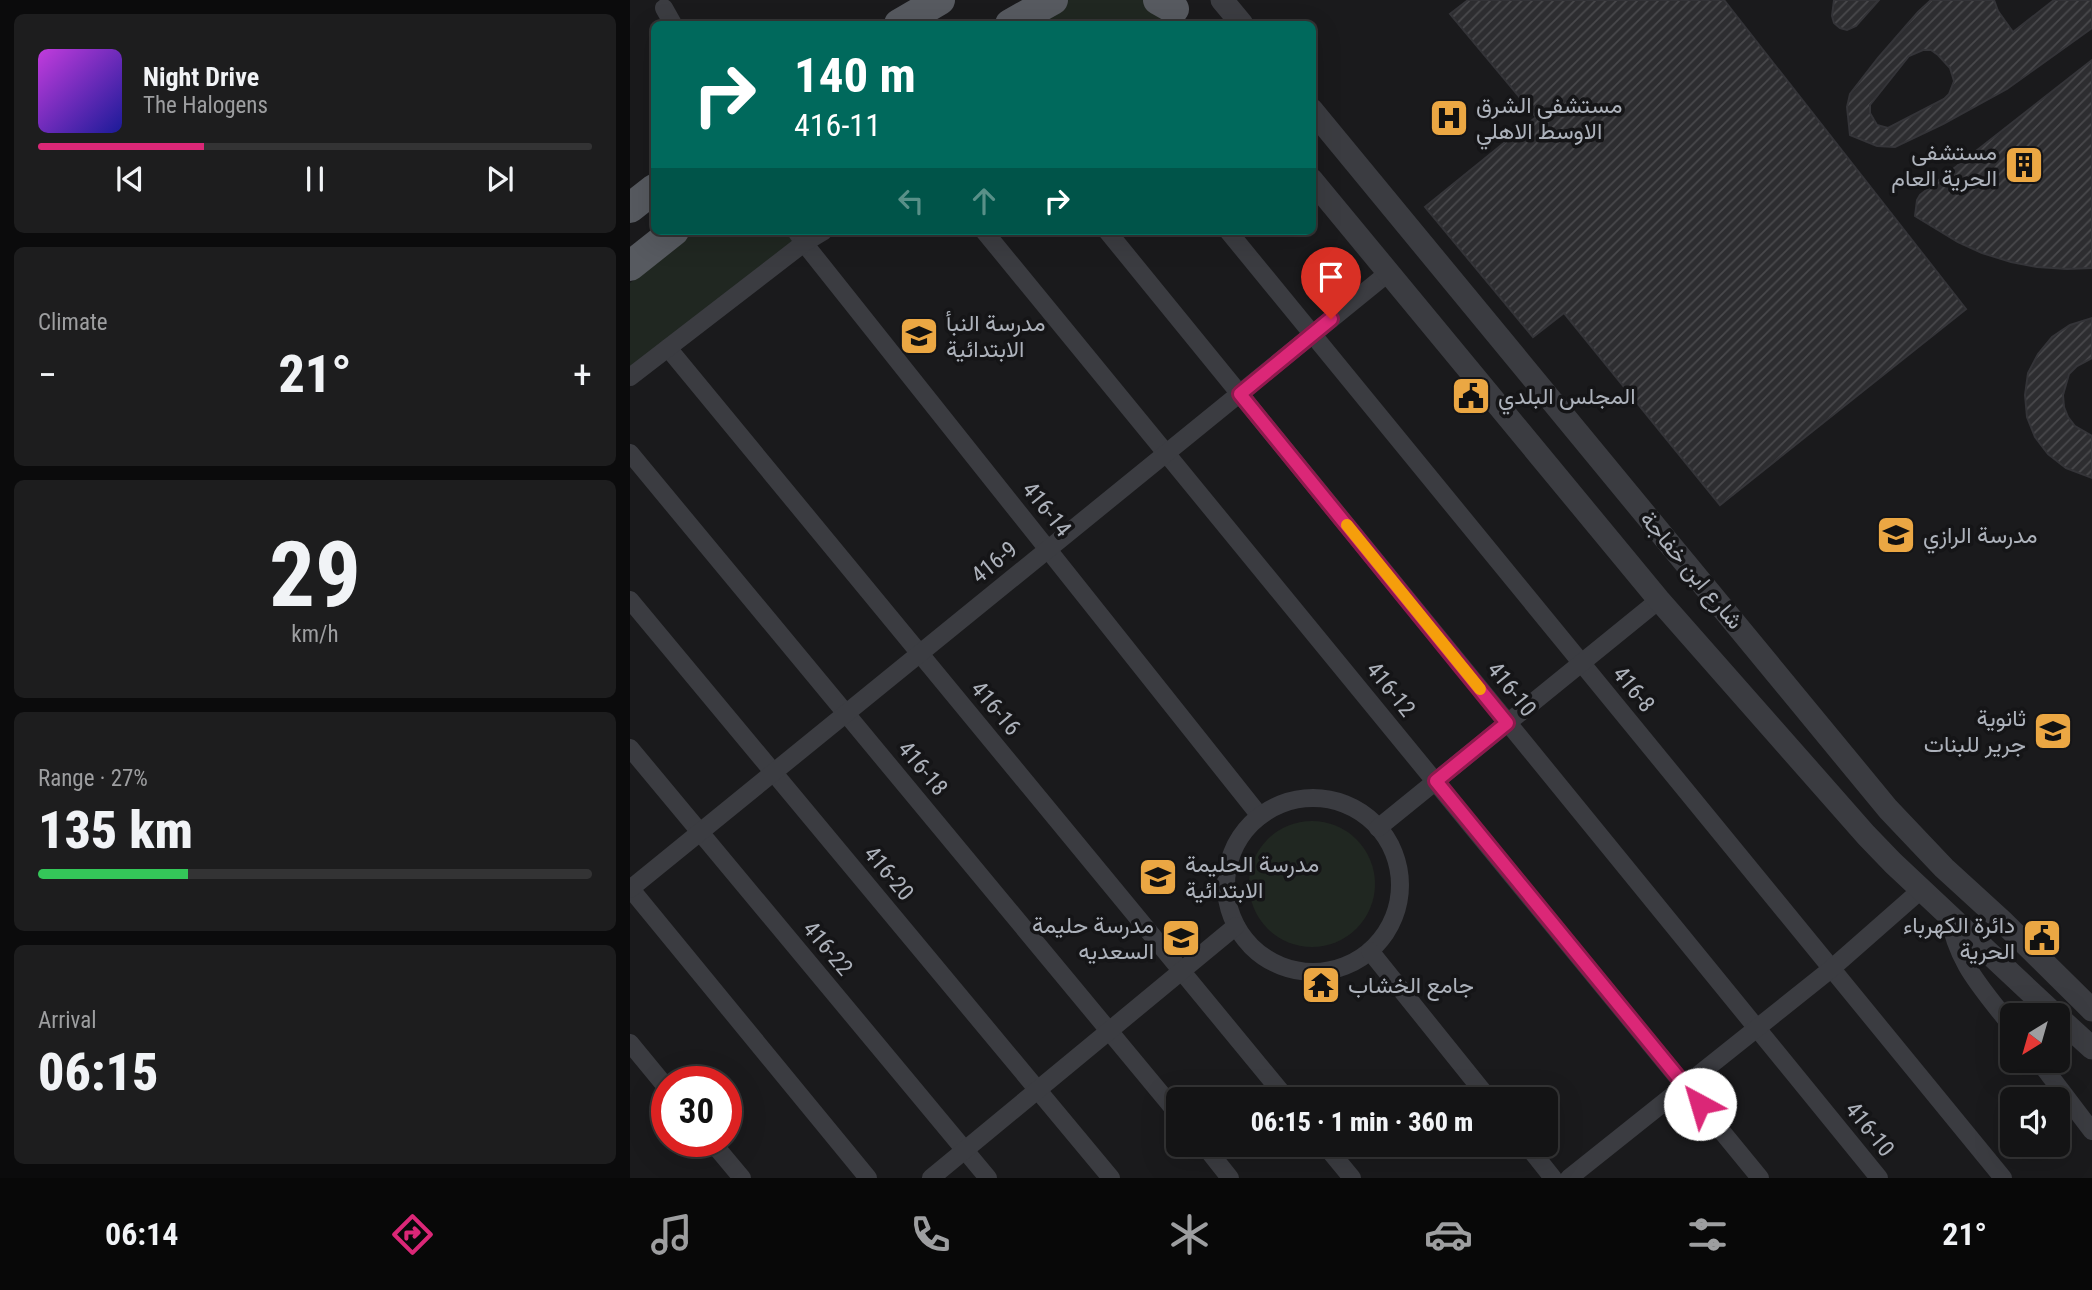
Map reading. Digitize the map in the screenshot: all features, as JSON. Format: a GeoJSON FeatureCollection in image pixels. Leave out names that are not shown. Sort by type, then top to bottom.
{"type":"FeatureCollection","features":[{"type":"Feature","properties":{"kind":"main road"},"geometry":{"type":"LineString","coordinates":[[904,21],[940,0]]}},
{"type":"Feature","properties":{"kind":"main road"},"geometry":{"type":"LineString","coordinates":[[1015,21],[1053,0]]}},
{"type":"Feature","properties":{"kind":"main road"},"geometry":{"type":"LineString","coordinates":[[630,208],[651,191]]}},
{"type":"Feature","properties":{"kind":"main road"},"geometry":{"type":"LineString","coordinates":[[630,266],[669,235]]}},
{"type":"Feature","properties":{"kind":"street"},"geometry":{"type":"LineString","coordinates":[[1222,0],[1240,21]]}},
{"type":"Feature","properties":{"kind":"street"},"geometry":{"type":"LineString","coordinates":[[664,8],[671,21]]}},
{"type":"Feature","properties":{"kind":"street","name":"شارع ابن خفاجة"},"geometry":{"type":"LineString","coordinates":[[1316,115],[1888,808],[1925,849],[2092,1010]]}},
{"type":"Feature","properties":{"kind":"street","name":"شارع ابن خفاجة"},"geometry":{"type":"LineString","coordinates":[[1316,185],[1659,600],[1866,835],[2043,1003]]}},
{"type":"Feature","properties":{"kind":"street","name":"416-12"},"geometry":{"type":"LineString","coordinates":[[987,235],[1760,1178]]}},
{"type":"Feature","properties":{"kind":"street","name":"416-10"},"geometry":{"type":"LineString","coordinates":[[1110,235],[1879,1178]]}},
{"type":"Feature","properties":{"kind":"street","name":"416-8"},"geometry":{"type":"LineString","coordinates":[[1231,235],[2003,1178]]}},
{"type":"Feature","properties":{"kind":"street"},"geometry":{"type":"LineString","coordinates":[[630,377],[800,237]]}},
{"type":"Feature","properties":{"kind":"street","name":"416-14"},"geometry":{"type":"LineString","coordinates":[[800,237],[1260,816]]}},
{"type":"Feature","properties":{"kind":"street","name":"416-9"},"geometry":{"type":"LineString","coordinates":[[630,888],[1388,273]]}},
{"type":"Feature","properties":{"kind":"street","name":"416-16"},"geometry":{"type":"LineString","coordinates":[[667,348],[1277,1087]]}},
{"type":"Feature","properties":{"kind":"street","name":"416-18"},"geometry":{"type":"LineString","coordinates":[[630,453],[1166,1100]]}},
{"type":"Feature","properties":{"kind":"street","name":"416-20"},"geometry":{"type":"LineString","coordinates":[[630,600],[1111,1178]]}},
{"type":"Feature","properties":{"kind":"street"},"geometry":{"type":"LineString","coordinates":[[1378,828],[1659,600]]}},
{"type":"Feature","properties":{"kind":"street","name":"416-22"},"geometry":{"type":"LineString","coordinates":[[630,748],[988,1178]]}},
{"type":"Feature","properties":{"kind":"street"},"geometry":{"type":"LineString","coordinates":[[1308,799],[1334,801],[1358,811],[1378,828],[1393,851],[1400,878],[1398,905],[1388,930],[1370,951],[1348,965],[1323,972],[1297,971],[1272,963],[1251,947],[1236,926],[1227,903],[1226,879],[1231,855],[1242,834],[1260,816],[1283,803],[1308,799]]}},
{"type":"Feature","properties":{"kind":"street"},"geometry":{"type":"LineString","coordinates":[[630,888],[868,1178]]}},
{"type":"Feature","properties":{"kind":"street"},"geometry":{"type":"LineString","coordinates":[[1569,1178],[1831,969],[1922,889]]}},
{"type":"Feature","properties":{"kind":"street"},"geometry":{"type":"LineString","coordinates":[[1969,890],[1949,914],[1951,929],[1961,958],[2000,1011]]}},
{"type":"Feature","properties":{"kind":"street"},"geometry":{"type":"LineString","coordinates":[[932,1178],[1236,926]]}},
{"type":"Feature","properties":{"kind":"street"},"geometry":{"type":"LineString","coordinates":[[1370,951],[1479,1087]]}},
{"type":"Feature","properties":{"kind":"street","name":"شارع ابن خفاجة"},"geometry":{"type":"LineString","coordinates":[[2070,1028],[2092,1048]]}},
{"type":"Feature","properties":{"kind":"street"},"geometry":{"type":"LineString","coordinates":[[630,1043],[651,1069]]}},
{"type":"Feature","properties":{"kind":"street"},"geometry":{"type":"LineString","coordinates":[[2048,1073],[2092,1131]]}},
{"type":"Feature","properties":{"kind":"street"},"geometry":{"type":"LineString","coordinates":[[724,1157],[742,1178]]}},
{"type":"Feature","properties":{"kind":"street"},"geometry":{"type":"LineString","coordinates":[[1213,1157],[1230,1178]]}},
{"type":"Feature","properties":{"kind":"street"},"geometry":{"type":"LineString","coordinates":[[1335,1157],[1352,1178]]}},
{"type":"Feature","properties":{"kind":"street"},"geometry":{"type":"LineString","coordinates":[[1536,1157],[1553,1178]]}},
{"type":"Feature","properties":{"kind":"shaded area"},"geometry":{"type":"Polygon","coordinates":[[[1068,0],[1145,0],[1176,20],[1174,21],[1030,21],[1068,0]]]}},
{"type":"Feature","properties":{"kind":"shaded area"},"geometry":{"type":"Polygon","coordinates":[[[690,235],[805,235],[630,371],[630,283],[690,235]]]}},
{"type":"Feature","properties":{"kind":"shaded area"},"geometry":{"type":"Polygon","coordinates":[[[1312,821],[1336,826],[1356,840],[1370,860],[1375,884],[1370,908],[1356,928],[1336,942],[1312,947],[1288,942],[1268,928],[1254,908],[1249,884],[1254,860],[1268,840],[1288,826],[1312,821]]]}},
{"type":"Feature","properties":{"kind":"building"},"geometry":{"type":"Polygon","coordinates":[[[1468,0],[1724,0],[1966,309],[1720,505],[1564,313],[1533,337],[1425,207],[1536,117],[1450,14],[1468,0]]]}},
{"type":"Feature","properties":{"kind":"building"},"geometry":{"type":"Polygon","coordinates":[[[1834,0],[1879,0],[1856,26],[1847,30],[1834,23],[1834,0]]]}},
{"type":"Feature","properties":{"kind":"building","name":"مستشفى الحرية العام"},"geometry":{"type":"Polygon","coordinates":[[[1931,0],[1994,0],[1998,11],[2013,32],[2054,0],[2092,0],[2092,28],[2007,89],[1895,147],[1877,146],[1850,135],[1847,107],[1850,94],[1931,0]],[[1923,50],[1909,56],[1870,105],[1870,113],[1877,125],[1888,128],[1949,94],[1954,81],[1950,68],[1931,50],[1923,50]]]}},
{"type":"Feature","properties":{"kind":"building","name":"مستشفى الحرية العام"},"geometry":{"type":"Polygon","coordinates":[[[2092,60],[2092,268],[2037,267],[2011,262],[1958,242],[1915,216],[1920,195],[2092,60]]]}},
{"type":"Feature","properties":{"kind":"building"},"geometry":{"type":"Polygon","coordinates":[[[2092,318],[2092,358],[2069,374],[2063,395],[2068,417],[2075,426],[2092,436],[2092,478],[2066,468],[2048,454],[2035,437],[2027,417],[2025,395],[2028,373],[2038,354],[2052,337],[2070,325],[2092,318]]]}},
{"type":"Feature","properties":{"kind":"slow traffic"},"geometry":{"type":"LineString","coordinates":[[1347,525],[1480,689]]}},
{"type":"Feature","properties":{"kind":"place","name":"مستشفى الشرق الاوسط الاهلي"},"geometry":{"type":"Point","coordinates":[1449,118]}},
{"type":"Feature","properties":{"kind":"place","name":"مستشفى الحرية العام"},"geometry":{"type":"Point","coordinates":[2024,165]}},
{"type":"Feature","properties":{"kind":"place","name":"مدرسة النبأ الابتدائية"},"geometry":{"type":"Point","coordinates":[919,336]}},
{"type":"Feature","properties":{"kind":"place","name":"المجلس البلدي"},"geometry":{"type":"Point","coordinates":[1471,396]}},
{"type":"Feature","properties":{"kind":"place","name":"مدرسة الرازي"},"geometry":{"type":"Point","coordinates":[1896,535]}},
{"type":"Feature","properties":{"kind":"place","name":"ثانوية جرير للبنات"},"geometry":{"type":"Point","coordinates":[2053,731]}},
{"type":"Feature","properties":{"kind":"place","name":"مدرسة الحليمة الابتدائية"},"geometry":{"type":"Point","coordinates":[1158,877]}},
{"type":"Feature","properties":{"kind":"place","name":"مدرسة حليمة السعديه"},"geometry":{"type":"Point","coordinates":[1181,938]}},
{"type":"Feature","properties":{"kind":"place","name":"دائرة الكهرباء الحرية"},"geometry":{"type":"Point","coordinates":[2042,938]}},
{"type":"Feature","properties":{"kind":"place","name":"جامع الخشاب"},"geometry":{"type":"Point","coordinates":[1321,985]}},
{"type":"Feature","properties":{"kind":"route"},"geometry":{"type":"LineString","coordinates":[[1331,319],[1240,394],[1507,723],[1436,781],[1700,1104]]}}]}
